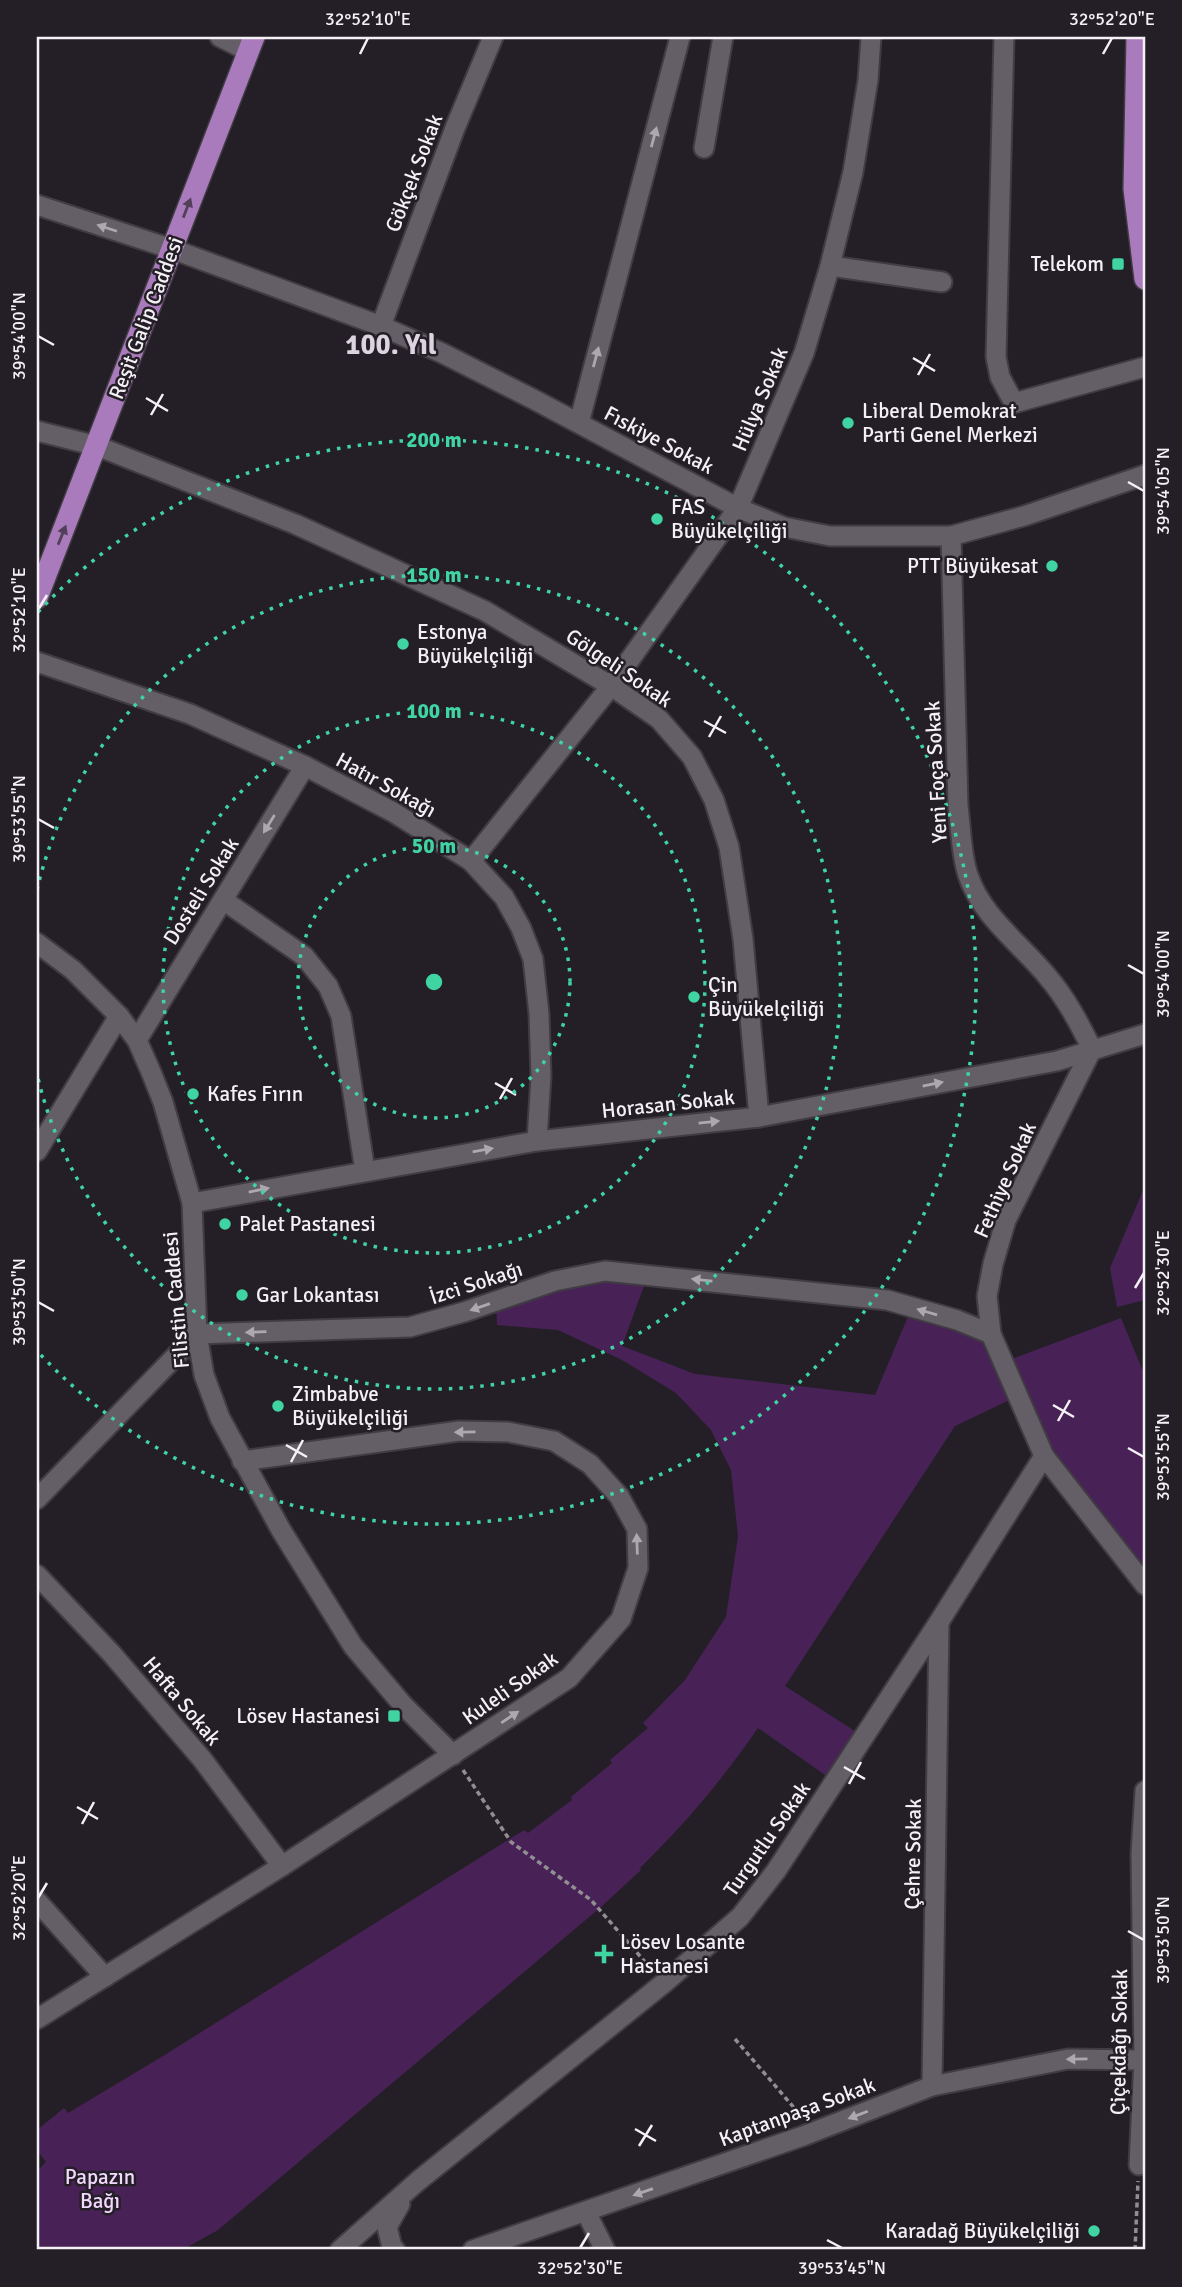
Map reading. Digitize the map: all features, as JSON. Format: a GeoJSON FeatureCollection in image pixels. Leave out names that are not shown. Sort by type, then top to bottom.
{"type":"FeatureCollection","features":[{"type":"Feature","properties":{"kind":"main road"},"geometry":{"type":"LineString","coordinates":[[1137,37],[1134,189],[1145,279]]}},
{"type":"Feature","properties":{"kind":"main road","name":"Reşit Galip Caddesi"},"geometry":{"type":"LineString","coordinates":[[37,598],[251,44]]}},
{"type":"Feature","properties":{"kind":"street"},"geometry":{"type":"LineString","coordinates":[[220,37],[251,44]]}},
{"type":"Feature","properties":{"kind":"street","name":"Gökçek Sokak"},"geometry":{"type":"LineString","coordinates":[[381,326],[455,128],[493,37]]}},
{"type":"Feature","properties":{"kind":"street"},"geometry":{"type":"LineString","coordinates":[[579,423],[680,37]]}},
{"type":"Feature","properties":{"kind":"street"},"geometry":{"type":"LineString","coordinates":[[704,148],[723,37]]}},
{"type":"Feature","properties":{"kind":"street","name":"Hülya Sokak"},"geometry":{"type":"LineString","coordinates":[[471,861],[611,686],[738,508],[804,353],[830,266],[853,172],[868,80],[871,37]]}},
{"type":"Feature","properties":{"kind":"street"},"geometry":{"type":"LineString","coordinates":[[1004,37],[996,357],[1000,377],[1014,403],[1145,367]]}},
{"type":"Feature","properties":{"kind":"street","name":"Fıskiye Sokak"},"geometry":{"type":"LineString","coordinates":[[37,205],[172,248],[381,326],[442,353],[738,508],[783,527],[830,536],[951,536],[1024,516],[1145,475]]}},
{"type":"Feature","properties":{"kind":"street"},"geometry":{"type":"LineString","coordinates":[[830,266],[942,282]]}},
{"type":"Feature","properties":{"kind":"street","name":"Gölgeli Sokak"},"geometry":{"type":"LineString","coordinates":[[37,431],[97,446],[295,524],[485,611],[611,686],[659,719],[692,757],[714,800],[729,847],[743,939],[759,1117]]}},
{"type":"Feature","properties":{"kind":"street","name":"Yeni Foça Sokak"},"geometry":{"type":"LineString","coordinates":[[951,536],[958,806],[968,875],[979,900],[1068,1002],[1092,1049]]}},
{"type":"Feature","properties":{"kind":"street","name":"Hatır Sokağı"},"geometry":{"type":"LineString","coordinates":[[37,662],[190,714],[305,766],[393,812],[471,861],[504,897],[521,928],[533,959],[539,1014],[541,1076],[537,1141]]}},
{"type":"Feature","properties":{"kind":"street","name":"Dosteli Sokak"},"geometry":{"type":"LineString","coordinates":[[137,1040],[305,766]]}},
{"type":"Feature","properties":{"kind":"street"},"geometry":{"type":"LineString","coordinates":[[223,900],[304,956],[328,986],[341,1016],[365,1171]]}},
{"type":"Feature","properties":{"kind":"street","name":"Filistin Caddesi"},"geometry":{"type":"LineString","coordinates":[[37,943],[73,970],[119,1016],[137,1040],[163,1102],[192,1203],[197,1334],[204,1375],[220,1418],[242,1461],[353,1646],[403,1705],[453,1755]]}},
{"type":"Feature","properties":{"kind":"street"},"geometry":{"type":"LineString","coordinates":[[37,1151],[119,1016]]}},
{"type":"Feature","properties":{"kind":"street","name":"Horasan Sokak"},"geometry":{"type":"LineString","coordinates":[[192,1203],[537,1141],[759,1117],[1057,1060],[1145,1034]]}},
{"type":"Feature","properties":{"kind":"street","name":"Fethiye Sokak"},"geometry":{"type":"LineString","coordinates":[[1092,1049],[1006,1220],[987,1296],[991,1334],[1044,1456],[1145,1585]]}},
{"type":"Feature","properties":{"kind":"street","name":"İzci Sokağı"},"geometry":{"type":"LineString","coordinates":[[197,1334],[410,1327],[555,1281],[605,1271],[887,1300],[957,1320],[991,1334]]}},
{"type":"Feature","properties":{"kind":"street"},"geometry":{"type":"LineString","coordinates":[[37,1499],[197,1334]]}},
{"type":"Feature","properties":{"kind":"street","name":"Kuleli Sokak"},"geometry":{"type":"LineString","coordinates":[[37,2019],[282,1866],[569,1678],[621,1619],[638,1567],[637,1529],[619,1496],[590,1464],[554,1441],[508,1433],[459,1431],[242,1461]]}},
{"type":"Feature","properties":{"kind":"street","name":"Turgutlu Sokak"},"geometry":{"type":"LineString","coordinates":[[340,2250],[418,2181],[664,1983],[740,1917],[776,1871],[1044,1456]]}},
{"type":"Feature","properties":{"kind":"street","name":"Hafta Sokak"},"geometry":{"type":"LineString","coordinates":[[37,1575],[111,1653],[202,1759],[282,1866]]}},
{"type":"Feature","properties":{"kind":"street","name":"Çehre Sokak"},"geometry":{"type":"LineString","coordinates":[[932,2086],[939,1622]]}},
{"type":"Feature","properties":{"kind":"street","name":"Çiçekdağı Sokak"},"geometry":{"type":"LineString","coordinates":[[1139,2165],[1145,2059],[1145,1791]]}},
{"type":"Feature","properties":{"kind":"street"},"geometry":{"type":"LineString","coordinates":[[37,1900],[105,1977]]}},
{"type":"Feature","properties":{"kind":"street","name":"Kaptanpaşa Sokak"},"geometry":{"type":"LineString","coordinates":[[473,2250],[814,2132],[932,2086],[1068,2059],[1145,2059]]}},
{"type":"Feature","properties":{"kind":"street"},"geometry":{"type":"LineString","coordinates":[[395,2250],[387,2227],[402,2199],[418,2181]]}},
{"type":"Feature","properties":{"kind":"street"},"geometry":{"type":"LineString","coordinates":[[586,2212],[605,2250]]}},
{"type":"Feature","properties":{"kind":"path"},"geometry":{"type":"LineString","coordinates":[[453,1755],[511,1842],[591,1900],[664,1983]]}},
{"type":"Feature","properties":{"kind":"path"},"geometry":{"type":"LineString","coordinates":[[735,2039],[814,2132]]}},
{"type":"Feature","properties":{"kind":"path"},"geometry":{"type":"LineString","coordinates":[[1135,2250],[1139,2165]]}},
{"type":"Feature","properties":{"kind":"green space"},"geometry":{"type":"Polygon","coordinates":[[[1145,1186],[1145,1300],[1117,1307],[1110,1268],[1145,1186]]]}},
{"type":"Feature","properties":{"kind":"green space","name":"Papazın Bağı"},"geometry":{"type":"Polygon","coordinates":[[[648,1275],[622,1346],[695,1374],[875,1395],[912,1307],[991,1334],[1004,1362],[1121,1318],[1145,1376],[1145,1585],[1044,1456],[1018,1396],[955,1426],[785,1686],[864,1737],[835,1782],[758,1728],[731,1766],[641,1870],[601,1907],[218,2230],[182,2250],[37,2250],[37,2171],[46,2162],[37,2150],[37,2130],[64,2108],[68,2113],[524,1830],[528,1833],[572,1800],[571,1797],[612,1763],[610,1760],[648,1728],[643,1723],[685,1680],[726,1617],[738,1536],[731,1470],[711,1430],[676,1393],[622,1360],[558,1330],[497,1325],[496,1302],[555,1281],[648,1275]]]}},
{"type":"Feature","properties":{"kind":"place","name":"Telekom"},"geometry":{"type":"Point","coordinates":[1118,264]}},
{"type":"Feature","properties":{"kind":"place","name":"Liberal Demokrat Parti Genel Merkezi"},"geometry":{"type":"Point","coordinates":[848,423]}},
{"type":"Feature","properties":{"kind":"place","name":"FAS Büyükelçiliği"},"geometry":{"type":"Point","coordinates":[657,519]}},
{"type":"Feature","properties":{"kind":"place","name":"PTT Büyükesat"},"geometry":{"type":"Point","coordinates":[1052,566]}},
{"type":"Feature","properties":{"kind":"place","name":"Estonya Büyükelçiliği"},"geometry":{"type":"Point","coordinates":[403,644]}},
{"type":"Feature","properties":{"kind":"place","name":"Çin Büyükelçiliği"},"geometry":{"type":"Point","coordinates":[694,997]}},
{"type":"Feature","properties":{"kind":"place","name":"Kafes Fırın"},"geometry":{"type":"Point","coordinates":[193,1094]}},
{"type":"Feature","properties":{"kind":"place","name":"Palet Pastanesi"},"geometry":{"type":"Point","coordinates":[225,1224]}},
{"type":"Feature","properties":{"kind":"place","name":"Gar Lokantası"},"geometry":{"type":"Point","coordinates":[242,1295]}},
{"type":"Feature","properties":{"kind":"place","name":"Zimbabve Büyükelçiliği"},"geometry":{"type":"Point","coordinates":[278,1406]}},
{"type":"Feature","properties":{"kind":"place","name":"Lösev Hastanesi"},"geometry":{"type":"Point","coordinates":[394,1716]}},
{"type":"Feature","properties":{"kind":"place","name":"Lösev Losante Hastanesi"},"geometry":{"type":"Point","coordinates":[604,1954]}},
{"type":"Feature","properties":{"kind":"place","name":"Karadağ Büyükelçiliği"},"geometry":{"type":"Point","coordinates":[1094,2231]}},
{"type":"Feature","properties":{"kind":"district","name":"100. Yıl"},"geometry":{"type":"Point","coordinates":[391,345]}}]}
